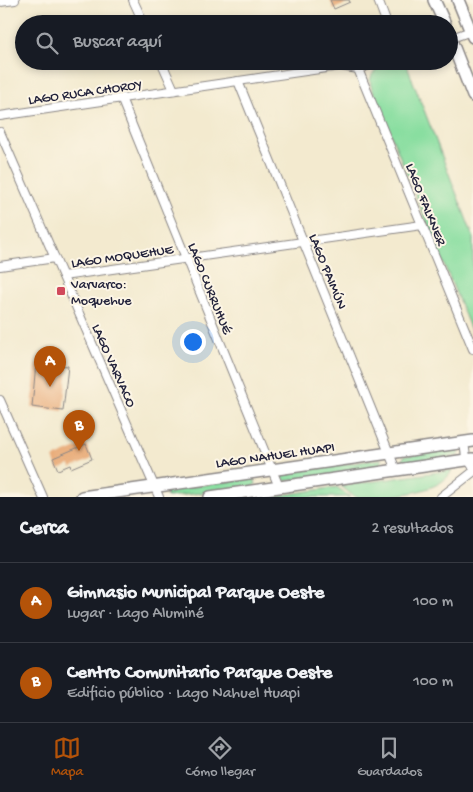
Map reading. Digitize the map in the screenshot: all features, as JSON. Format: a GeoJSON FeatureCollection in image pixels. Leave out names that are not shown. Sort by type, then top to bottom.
{"type":"FeatureCollection","features":[{"type":"Feature","properties":{"kind":"main road"},"geometry":{"type":"LineString","coordinates":[[434,0],[441,15]]}},
{"type":"Feature","properties":{"kind":"main road"},"geometry":{"type":"LineString","coordinates":[[458,0],[472,34]]}},
{"type":"Feature","properties":{"kind":"main road"},"geometry":{"type":"LineString","coordinates":[[458,58],[473,96]]}},
{"type":"Feature","properties":{"kind":"main road","name":"LAGO NAHUEL HUAPI"},"geometry":{"type":"LineString","coordinates":[[82,497],[157,492],[272,470],[468,442]]}},
{"type":"Feature","properties":{"kind":"main road"},"geometry":{"type":"LineString","coordinates":[[210,497],[257,494],[279,487],[396,470],[471,462]]}},
{"type":"Feature","properties":{"kind":"street"},"geometry":{"type":"LineString","coordinates":[[0,2],[15,0]]}},
{"type":"Feature","properties":{"kind":"street"},"geometry":{"type":"LineString","coordinates":[[134,0],[140,15]]}},
{"type":"Feature","properties":{"kind":"street"},"geometry":{"type":"LineString","coordinates":[[378,0],[384,15]]}},
{"type":"Feature","properties":{"kind":"street"},"geometry":{"type":"LineString","coordinates":[[458,36],[472,34]]}},
{"type":"Feature","properties":{"kind":"street"},"geometry":{"type":"LineString","coordinates":[[165,70],[174,90]]}},
{"type":"Feature","properties":{"kind":"street","name":"LAGO RUCA CHOROY"},"geometry":{"type":"LineString","coordinates":[[0,116],[313,70]]}},
{"type":"Feature","properties":{"kind":"street","name":"LAGO FALKNER"},"geometry":{"type":"LineString","coordinates":[[358,70],[473,349]]}},
{"type":"Feature","properties":{"kind":"street","name":"LAGO PAIMÚN"},"geometry":{"type":"LineString","coordinates":[[238,81],[396,470]]}},
{"type":"Feature","properties":{"kind":"street","name":"LAGO CURRUHUÉ"},"geometry":{"type":"LineString","coordinates":[[120,98],[279,487]]}},
{"type":"Feature","properties":{"kind":"street","name":"LAGO VARVACO"},"geometry":{"type":"LineString","coordinates":[[0,132],[3,148],[55,258],[157,492]]}},
{"type":"Feature","properties":{"kind":"street","name":"LAGO MOQUEHUE"},"geometry":{"type":"LineString","coordinates":[[63,276],[422,225]]}},
{"type":"Feature","properties":{"kind":"street","name":"LAGO MOQUEHUE"},"geometry":{"type":"LineString","coordinates":[[0,266],[55,258]]}},
{"type":"Feature","properties":{"kind":"street"},"geometry":{"type":"LineString","coordinates":[[0,400],[43,497]]}},
{"type":"Feature","properties":{"kind":"street"},"geometry":{"type":"LineString","coordinates":[[468,442],[471,462]]}},
{"type":"Feature","properties":{"kind":"street"},"geometry":{"type":"LineString","coordinates":[[441,497],[473,472]]}},
{"type":"Feature","properties":{"kind":"green space"},"geometry":{"type":"Polygon","coordinates":[[[377,70],[408,70],[473,236],[473,335],[371,86],[370,80],[377,70]]]}},
{"type":"Feature","properties":{"kind":"green space"},"geometry":{"type":"Polygon","coordinates":[[[458,449],[460,453],[458,456],[406,465],[402,462],[404,456],[458,449]]]}},
{"type":"Feature","properties":{"kind":"green space"},"geometry":{"type":"Polygon","coordinates":[[[381,459],[383,467],[285,481],[283,478],[283,473],[381,459]]]}},
{"type":"Feature","properties":{"kind":"green space"},"geometry":{"type":"Polygon","coordinates":[[[452,470],[446,478],[436,485],[410,493],[357,497],[341,486],[452,470]]]}},
{"type":"Feature","properties":{"kind":"green space"},"geometry":{"type":"Polygon","coordinates":[[[254,478],[256,484],[252,487],[167,497],[166,493],[167,490],[254,478]]]}},
{"type":"Feature","properties":{"kind":"green space"},"geometry":{"type":"Polygon","coordinates":[[[337,487],[350,497],[274,497],[275,496],[337,487]]]}},
{"type":"Feature","properties":{"kind":"building"},"geometry":{"type":"Polygon","coordinates":[[[330,0],[349,0],[350,2],[334,9],[330,0]]]}},
{"type":"Feature","properties":{"kind":"building"},"geometry":{"type":"Polygon","coordinates":[[[36,363],[68,366],[63,411],[32,407],[36,363]]]}},
{"type":"Feature","properties":{"kind":"building"},"geometry":{"type":"Polygon","coordinates":[[[86,444],[92,459],[71,468],[70,465],[58,470],[53,458],[86,444]]]}},
{"type":"Feature","properties":{"kind":"place","name":"Varvarco: Moquehue"},"geometry":{"type":"Point","coordinates":[61,291]}},
{"type":"Feature","properties":{"kind":"place","name":"Gimnasio Municipal Parque Oeste"},"geometry":{"type":"Point","coordinates":[50,387]}},
{"type":"Feature","properties":{"kind":"place","name":"Centro Comunitario Parque Oeste"},"geometry":{"type":"Point","coordinates":[79,451]}}]}
